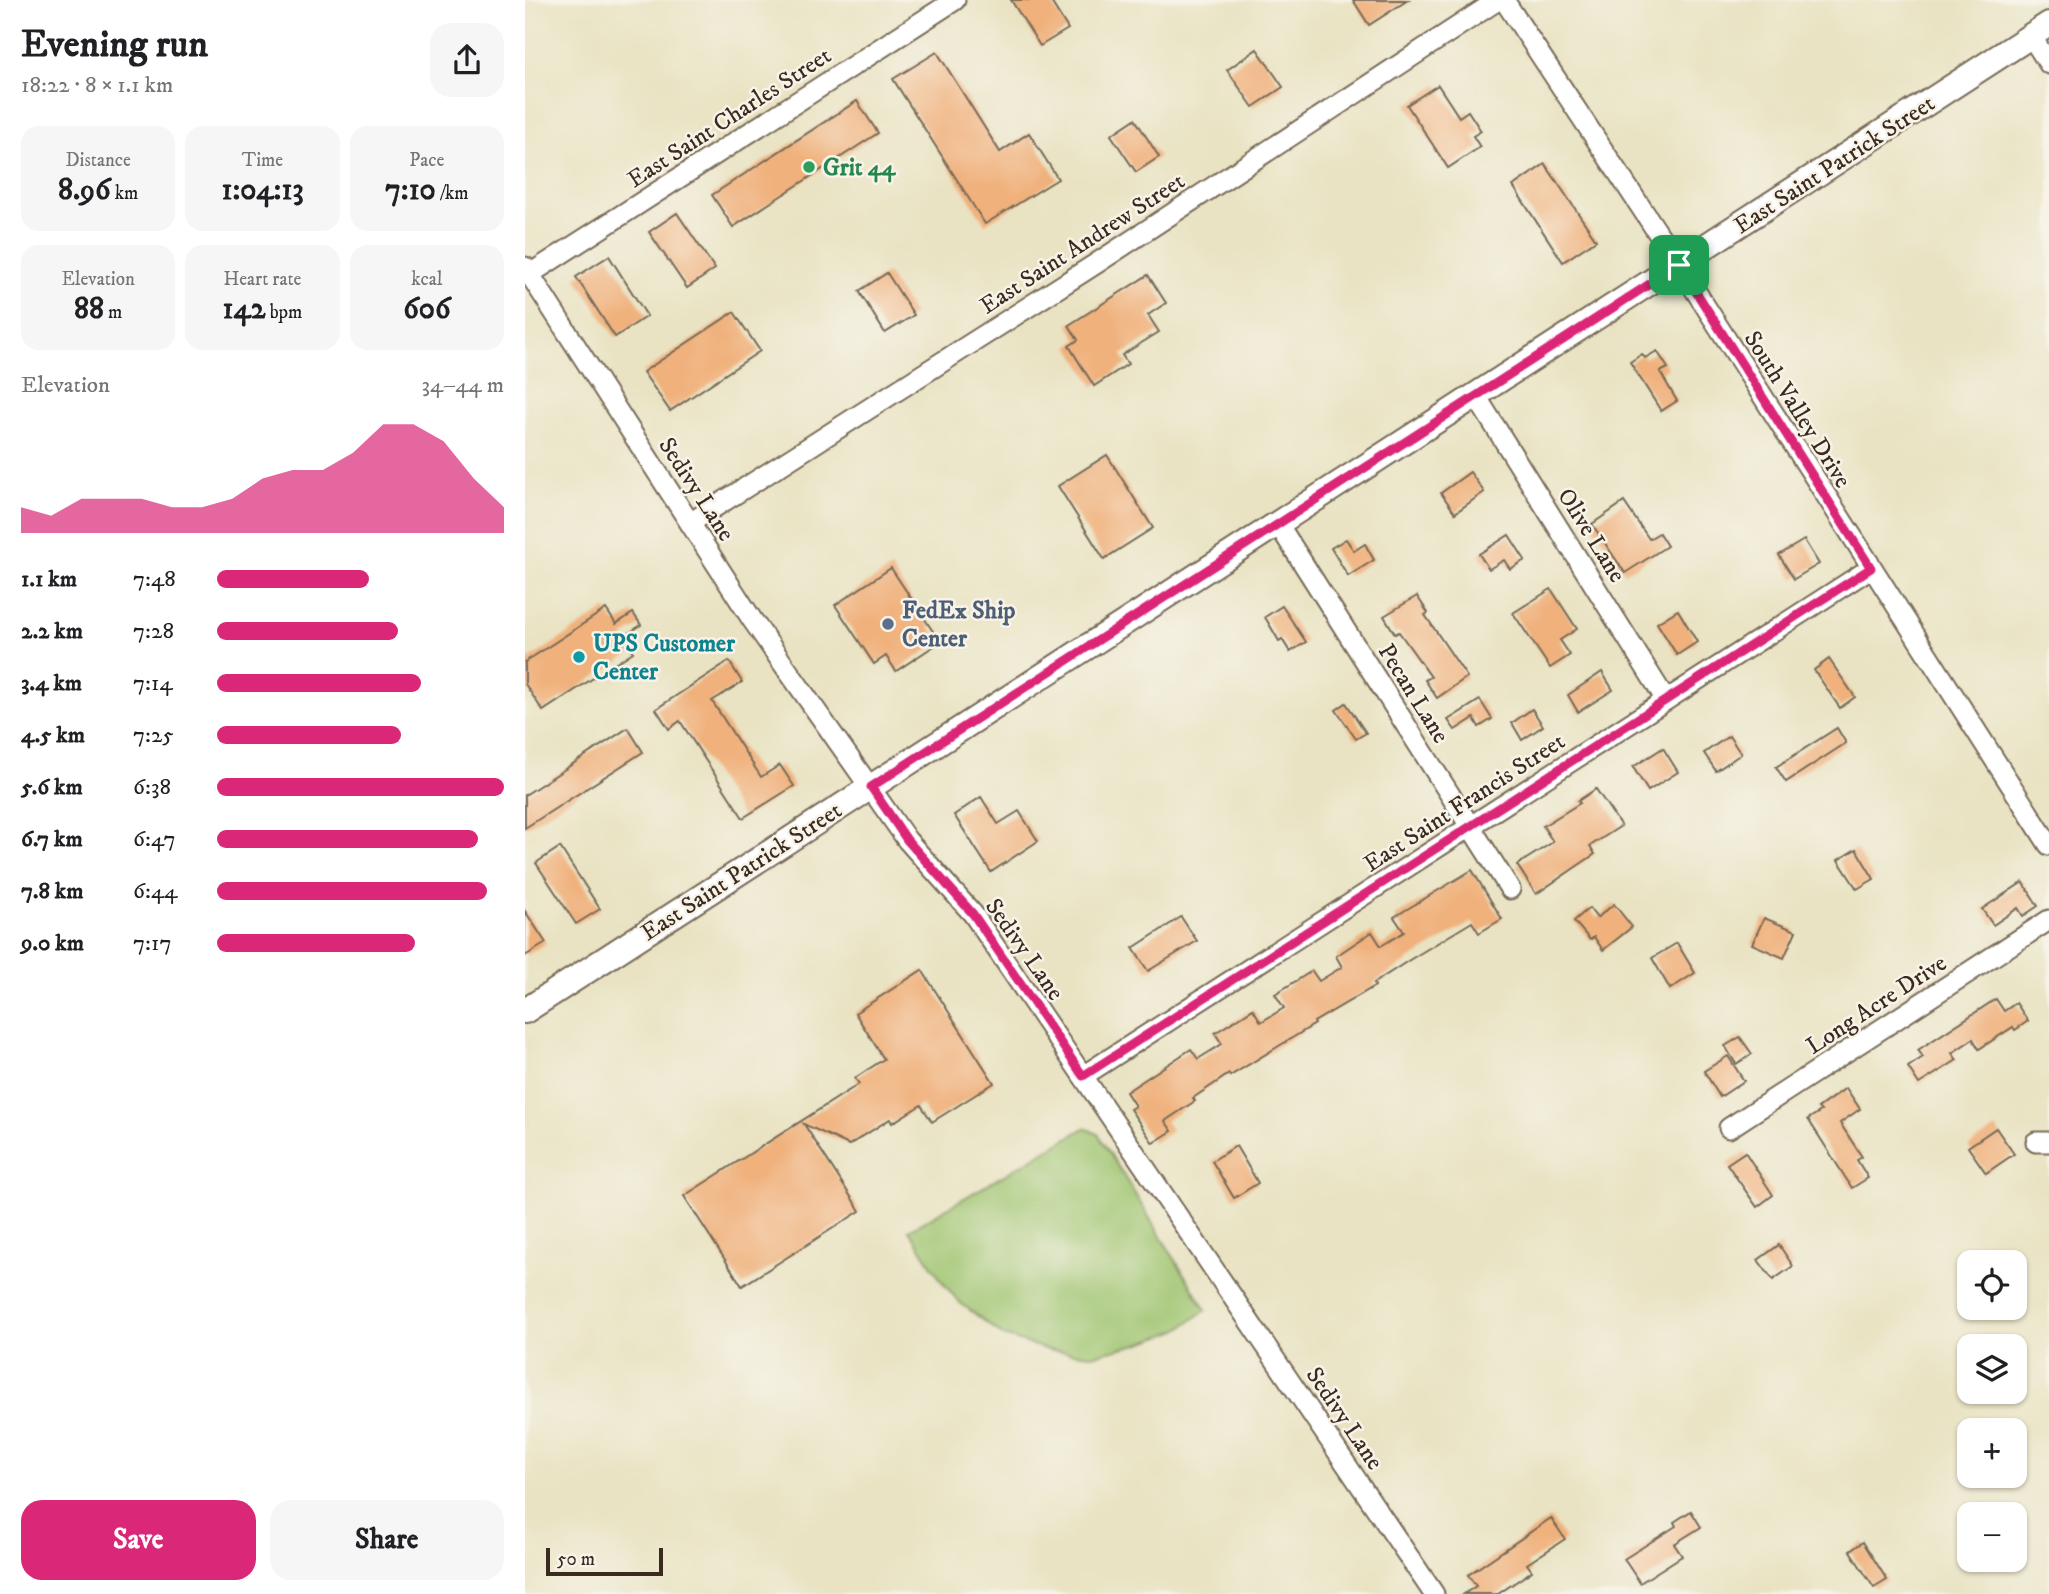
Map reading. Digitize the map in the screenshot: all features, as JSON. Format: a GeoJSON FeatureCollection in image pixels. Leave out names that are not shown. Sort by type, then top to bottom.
{"type":"FeatureCollection","features":[{"type":"Feature","properties":{"kind":"main road","name":"East Saint Patrick Street"},"geometry":{"type":"LineString","coordinates":[[525,1011],[2040,30]]}},
{"type":"Feature","properties":{"kind":"street","name":"East Saint Charles Street"},"geometry":{"type":"LineString","coordinates":[[527,271],[955,0]]}},
{"type":"Feature","properties":{"kind":"street","name":"East Saint Andrew Street"},"geometry":{"type":"LineString","coordinates":[[690,523],[1097,263],[1498,0]]}},
{"type":"Feature","properties":{"kind":"street","name":"South Valley Drive"},"geometry":{"type":"LineString","coordinates":[[1504,0],[1679,265],[2049,845]]}},
{"type":"Feature","properties":{"kind":"street"},"geometry":{"type":"LineString","coordinates":[[2040,30],[2049,64]]}},
{"type":"Feature","properties":{"kind":"street","name":"Sedivy Lane"},"geometry":{"type":"LineString","coordinates":[[527,271],[753,621],[907,840],[973,914],[1434,1594]]}},
{"type":"Feature","properties":{"kind":"street","name":"Olive Lane"},"geometry":{"type":"LineString","coordinates":[[1476,396],[1666,700]]}},
{"type":"Feature","properties":{"kind":"street","name":"Pecan Lane"},"geometry":{"type":"LineString","coordinates":[[1278,524],[1510,889]]}},
{"type":"Feature","properties":{"kind":"street","name":"East Saint Francis Street"},"geometry":{"type":"LineString","coordinates":[[1083,1076],[1871,568]]}},
{"type":"Feature","properties":{"kind":"street","name":"Long Acre Drive"},"geometry":{"type":"LineString","coordinates":[[1729,1128],[2049,920]]}},
{"type":"Feature","properties":{"kind":"green space"},"geometry":{"type":"Polygon","coordinates":[[[1085,1128],[1098,1134],[1206,1310],[1178,1330],[1138,1344],[1092,1355],[1048,1350],[1004,1336],[958,1301],[943,1283],[909,1230],[1085,1128]]]}},
{"type":"Feature","properties":{"kind":"building"},"geometry":{"type":"Polygon","coordinates":[[[1011,0],[1050,0],[1068,29],[1040,46],[1011,0]]]}},
{"type":"Feature","properties":{"kind":"building"},"geometry":{"type":"Polygon","coordinates":[[[1353,0],[1408,0],[1369,25],[1353,0]]]}},
{"type":"Feature","properties":{"kind":"building"},"geometry":{"type":"Polygon","coordinates":[[[1257,49],[1283,87],[1253,107],[1227,70],[1257,49]]]}},
{"type":"Feature","properties":{"kind":"building"},"geometry":{"type":"Polygon","coordinates":[[[937,52],[1000,152],[1029,133],[1058,179],[985,224],[893,79],[937,52]]]}},
{"type":"Feature","properties":{"kind":"building"},"geometry":{"type":"Polygon","coordinates":[[[1438,85],[1459,117],[1468,111],[1481,131],[1473,136],[1480,147],[1448,168],[1407,105],[1438,85]]]}},
{"type":"Feature","properties":{"kind":"building"},"geometry":{"type":"Polygon","coordinates":[[[857,101],[878,133],[733,227],[712,195],[857,101]]]}},
{"type":"Feature","properties":{"kind":"building"},"geometry":{"type":"Polygon","coordinates":[[[1135,119],[1159,157],[1136,172],[1111,135],[1135,119]]]}},
{"type":"Feature","properties":{"kind":"building"},"geometry":{"type":"Polygon","coordinates":[[[1545,164],[1596,240],[1563,262],[1513,186],[1545,164]]]}},
{"type":"Feature","properties":{"kind":"building"},"geometry":{"type":"Polygon","coordinates":[[[677,213],[715,269],[687,288],[649,232],[677,213]]]}},
{"type":"Feature","properties":{"kind":"building"},"geometry":{"type":"Polygon","coordinates":[[[609,256],[647,316],[615,337],[576,277],[609,256]]]}},
{"type":"Feature","properties":{"kind":"building"},"geometry":{"type":"Polygon","coordinates":[[[887,273],[914,315],[885,333],[859,291],[887,273]]]}},
{"type":"Feature","properties":{"kind":"building"},"geometry":{"type":"Polygon","coordinates":[[[1148,275],[1166,303],[1148,315],[1159,332],[1122,355],[1128,364],[1094,386],[1069,346],[1078,340],[1069,325],[1148,275]]]}},
{"type":"Feature","properties":{"kind":"building"},"geometry":{"type":"Polygon","coordinates":[[[734,312],[760,351],[670,411],[643,372],[734,312]]]}},
{"type":"Feature","properties":{"kind":"building"},"geometry":{"type":"Polygon","coordinates":[[[1657,351],[1668,368],[1660,372],[1677,401],[1661,411],[1630,362],[1642,354],[1645,358],[1657,351]]]}},
{"type":"Feature","properties":{"kind":"building"},"geometry":{"type":"Polygon","coordinates":[[[1107,455],[1153,528],[1104,559],[1058,486],[1107,455]]]}},
{"type":"Feature","properties":{"kind":"building"},"geometry":{"type":"Polygon","coordinates":[[[1470,472],[1484,492],[1455,513],[1441,493],[1470,472]]]}},
{"type":"Feature","properties":{"kind":"building"},"geometry":{"type":"Polygon","coordinates":[[[1624,502],[1649,539],[1659,533],[1667,546],[1625,573],[1592,524],[1624,502]]]}},
{"type":"Feature","properties":{"kind":"building"},"geometry":{"type":"Polygon","coordinates":[[[1509,535],[1525,560],[1510,569],[1504,560],[1489,569],[1479,554],[1509,535]]]}},
{"type":"Feature","properties":{"kind":"building"},"geometry":{"type":"Polygon","coordinates":[[[1346,539],[1354,551],[1365,544],[1374,560],[1348,576],[1331,548],[1346,539]]]}},
{"type":"Feature","properties":{"kind":"building"},"geometry":{"type":"Polygon","coordinates":[[[1804,540],[1819,564],[1794,579],[1779,555],[1804,540]]]}},
{"type":"Feature","properties":{"kind":"building","name":"FedEx Ship Center"},"geometry":{"type":"Polygon","coordinates":[[[891,568],[940,642],[896,671],[886,656],[874,664],[835,605],[891,568]]]}},
{"type":"Feature","properties":{"kind":"building"},"geometry":{"type":"Polygon","coordinates":[[[1551,589],[1577,629],[1560,640],[1570,655],[1550,668],[1513,613],[1551,589]]]}},
{"type":"Feature","properties":{"kind":"building"},"geometry":{"type":"Polygon","coordinates":[[[1417,596],[1428,613],[1425,615],[1467,677],[1437,698],[1425,680],[1431,677],[1399,632],[1395,634],[1384,616],[1417,596]]]}},
{"type":"Feature","properties":{"kind":"building"},"geometry":{"type":"Polygon","coordinates":[[[1282,606],[1306,642],[1290,652],[1282,639],[1279,641],[1265,617],[1282,606]]]}},
{"type":"Feature","properties":{"kind":"building","name":"UPS Customer Center"},"geometry":{"type":"Polygon","coordinates":[[[606,609],[616,624],[633,613],[641,625],[623,637],[633,652],[543,711],[525,684],[525,662],[606,609]]]}},
{"type":"Feature","properties":{"kind":"building"},"geometry":{"type":"Polygon","coordinates":[[[1678,610],[1697,642],[1677,655],[1657,623],[1678,610]]]}},
{"type":"Feature","properties":{"kind":"building"},"geometry":{"type":"Polygon","coordinates":[[[1829,659],[1855,697],[1840,708],[1814,670],[1829,659]]]}},
{"type":"Feature","properties":{"kind":"building"},"geometry":{"type":"Polygon","coordinates":[[[729,661],[742,682],[712,701],[761,777],[780,765],[794,786],[743,818],[680,721],[669,729],[656,709],[729,661]]]}},
{"type":"Feature","properties":{"kind":"building"},"geometry":{"type":"Polygon","coordinates":[[[1602,672],[1613,690],[1578,712],[1568,695],[1602,672]]]}},
{"type":"Feature","properties":{"kind":"building"},"geometry":{"type":"Polygon","coordinates":[[[1480,700],[1492,719],[1479,727],[1474,718],[1455,730],[1448,720],[1480,700]]]}},
{"type":"Feature","properties":{"kind":"building"},"geometry":{"type":"Polygon","coordinates":[[[1346,703],[1366,733],[1356,739],[1336,710],[1346,703]]]}},
{"type":"Feature","properties":{"kind":"building"},"geometry":{"type":"Polygon","coordinates":[[[1532,709],[1543,726],[1522,740],[1512,723],[1532,709]]]}},
{"type":"Feature","properties":{"kind":"building"},"geometry":{"type":"Polygon","coordinates":[[[628,728],[643,752],[525,828],[525,795],[628,728]]]}},
{"type":"Feature","properties":{"kind":"building"},"geometry":{"type":"Polygon","coordinates":[[[1837,728],[1846,743],[1786,782],[1776,767],[1837,728]]]}},
{"type":"Feature","properties":{"kind":"building"},"geometry":{"type":"Polygon","coordinates":[[[1729,736],[1741,754],[1716,771],[1704,753],[1729,736]]]}},
{"type":"Feature","properties":{"kind":"building"},"geometry":{"type":"Polygon","coordinates":[[[1663,748],[1678,772],[1648,791],[1633,767],[1663,748]]]}},
{"type":"Feature","properties":{"kind":"building"},"geometry":{"type":"Polygon","coordinates":[[[1596,789],[1621,826],[1590,846],[1595,854],[1536,894],[1517,865],[1553,842],[1543,826],[1580,803],[1578,801],[1596,789]]]}},
{"type":"Feature","properties":{"kind":"building"},"geometry":{"type":"Polygon","coordinates":[[[981,797],[998,824],[1019,811],[1038,841],[991,872],[954,815],[981,797]]]}},
{"type":"Feature","properties":{"kind":"building"},"geometry":{"type":"Polygon","coordinates":[[[560,847],[600,909],[576,924],[536,863],[560,847]]]}},
{"type":"Feature","properties":{"kind":"building"},"geometry":{"type":"Polygon","coordinates":[[[1856,849],[1874,879],[1857,889],[1838,860],[1856,849]]]}},
{"type":"Feature","properties":{"kind":"building"},"geometry":{"type":"Polygon","coordinates":[[[1472,870],[1502,919],[1479,933],[1472,922],[1374,983],[1375,986],[1314,1022],[1315,1024],[1230,1076],[1229,1074],[1165,1121],[1172,1131],[1153,1143],[1130,1109],[1135,1106],[1126,1092],[1191,1049],[1198,1059],[1222,1044],[1215,1033],[1253,1009],[1261,1022],[1284,1008],[1275,994],[1312,971],[1319,981],[1342,967],[1336,956],[1372,932],[1381,946],[1404,932],[1394,917],[1472,870]]]}},
{"type":"Feature","properties":{"kind":"building"},"geometry":{"type":"Polygon","coordinates":[[[2023,882],[2038,906],[2023,916],[2018,908],[1993,925],[1982,909],[2023,882]]]}},
{"type":"Feature","properties":{"kind":"building"},"geometry":{"type":"Polygon","coordinates":[[[1614,904],[1632,927],[1603,950],[1594,937],[1590,940],[1574,921],[1589,908],[1597,918],[1614,904]]]}},
{"type":"Feature","properties":{"kind":"building"},"geometry":{"type":"Polygon","coordinates":[[[525,911],[546,943],[525,956],[525,911]]]}},
{"type":"Feature","properties":{"kind":"building"},"geometry":{"type":"Polygon","coordinates":[[[1181,917],[1197,941],[1148,971],[1133,948],[1181,917]]]}},
{"type":"Feature","properties":{"kind":"building"},"geometry":{"type":"Polygon","coordinates":[[[1764,918],[1796,931],[1784,958],[1752,944],[1764,918]]]}},
{"type":"Feature","properties":{"kind":"building"},"geometry":{"type":"Polygon","coordinates":[[[1677,943],[1695,973],[1670,989],[1652,958],[1677,943]]]}},
{"type":"Feature","properties":{"kind":"building"},"geometry":{"type":"Polygon","coordinates":[[[922,970],[994,1083],[932,1122],[921,1105],[892,1123],[890,1119],[849,1145],[804,1124],[860,1211],[742,1286],[684,1196],[859,1084],[855,1078],[884,1059],[855,1013],[922,970]]]}},
{"type":"Feature","properties":{"kind":"building"},"geometry":{"type":"Polygon","coordinates":[[[1996,999],[2004,1011],[2016,1003],[2028,1021],[2015,1030],[2013,1027],[1979,1049],[1973,1039],[1952,1053],[1957,1060],[1919,1084],[1908,1067],[1923,1057],[1918,1050],[1996,999]]]}},
{"type":"Feature","properties":{"kind":"building"},"geometry":{"type":"Polygon","coordinates":[[[1740,1037],[1752,1054],[1736,1064],[1725,1046],[1740,1037]]]}},
{"type":"Feature","properties":{"kind":"building"},"geometry":{"type":"Polygon","coordinates":[[[1728,1056],[1744,1081],[1720,1097],[1704,1071],[1728,1056]]]}},
{"type":"Feature","properties":{"kind":"building"},"geometry":{"type":"Polygon","coordinates":[[[1846,1088],[1860,1109],[1840,1123],[1862,1157],[1857,1160],[1868,1178],[1852,1188],[1808,1119],[1821,1111],[1818,1108],[1846,1088]]]}},
{"type":"Feature","properties":{"kind":"building"},"geometry":{"type":"Polygon","coordinates":[[[1996,1128],[2014,1154],[1986,1173],[1968,1147],[1996,1128]]]}},
{"type":"Feature","properties":{"kind":"building"},"geometry":{"type":"Polygon","coordinates":[[[1236,1146],[1258,1183],[1234,1198],[1212,1161],[1236,1146]]]}},
{"type":"Feature","properties":{"kind":"building"},"geometry":{"type":"Polygon","coordinates":[[[1745,1152],[1773,1195],[1757,1207],[1727,1164],[1745,1152]]]}},
{"type":"Feature","properties":{"kind":"building"},"geometry":{"type":"Polygon","coordinates":[[[1779,1245],[1793,1266],[1773,1280],[1758,1260],[1779,1245]]]}},
{"type":"Feature","properties":{"kind":"building"},"geometry":{"type":"Polygon","coordinates":[[[1691,1511],[1701,1527],[1674,1544],[1682,1556],[1640,1583],[1624,1559],[1676,1526],[1674,1522],[1691,1511]]]}},
{"type":"Feature","properties":{"kind":"building"},"geometry":{"type":"Polygon","coordinates":[[[1551,1518],[1565,1539],[1527,1564],[1532,1571],[1498,1594],[1464,1594],[1476,1586],[1468,1575],[1551,1518]]]}},
{"type":"Feature","properties":{"kind":"building"},"geometry":{"type":"Polygon","coordinates":[[[1863,1542],[1887,1580],[1874,1588],[1850,1551],[1863,1542]]]}},
{"type":"Feature","properties":{"kind":"place","name":"Grit 44"},"geometry":{"type":"Point","coordinates":[809,167]}},
{"type":"Feature","properties":{"kind":"place","name":"FedEx Ship Center"},"geometry":{"type":"Point","coordinates":[888,624]}},
{"type":"Feature","properties":{"kind":"place","name":"UPS Customer Center"},"geometry":{"type":"Point","coordinates":[579,657]}},
{"type":"Feature","properties":{"kind":"route"},"geometry":{"type":"LineString","coordinates":[[1679,265],[1871,568],[1295,942],[1083,1076],[973,914],[907,840],[871,787],[1679,265]]}}]}
